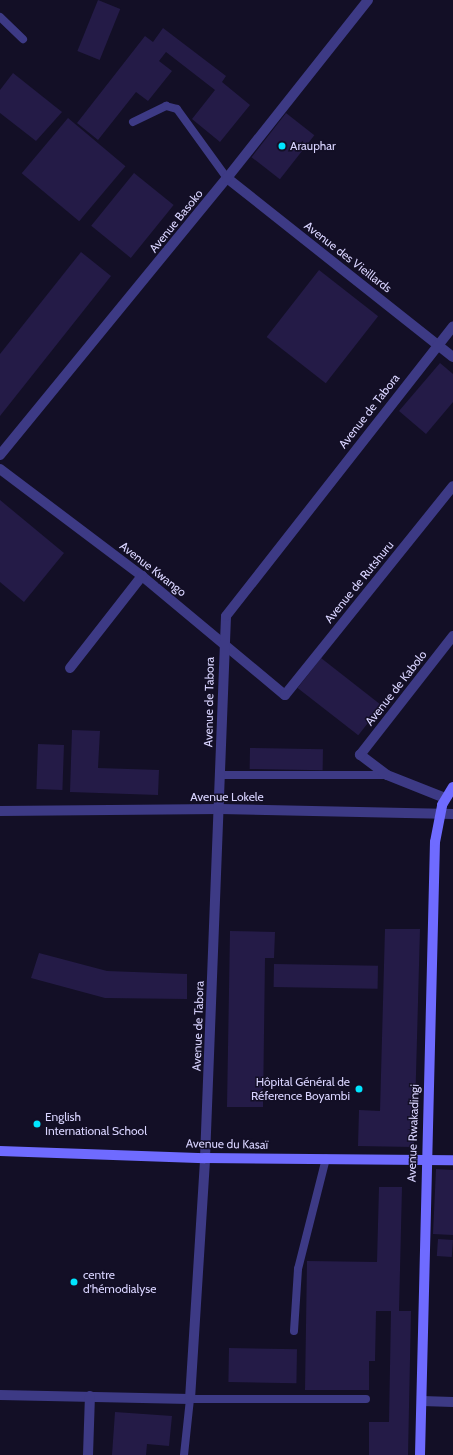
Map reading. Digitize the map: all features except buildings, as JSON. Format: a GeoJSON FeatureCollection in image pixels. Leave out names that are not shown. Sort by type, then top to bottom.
{"type":"FeatureCollection","features":[{"type":"Feature","properties":{"kind":"street","name":"Avenue Basoko"},"geometry":{"type":"LineString","coordinates":[[0,455],[227,178],[368,0]]}},
{"type":"Feature","properties":{"kind":"street","name":"Avenue des Vieillards"},"geometry":{"type":"LineString","coordinates":[[227,178],[453,357]]}},
{"type":"Feature","properties":{"kind":"street","name":"Avenue de Tabora"},"geometry":{"type":"LineString","coordinates":[[190,1399],[205,1158],[220,809],[224,641],[226,616],[453,326]]}},
{"type":"Feature","properties":{"kind":"street","name":"Avenue Kwango"},"geometry":{"type":"LineString","coordinates":[[0,469],[142,576],[224,641],[285,695]]}},
{"type":"Feature","properties":{"kind":"street","name":"Avenue de Rutshuru"},"geometry":{"type":"LineString","coordinates":[[285,695],[453,486]]}},
{"type":"Feature","properties":{"kind":"street"},"geometry":{"type":"LineString","coordinates":[[70,668],[142,576]]}},
{"type":"Feature","properties":{"kind":"street","name":"Avenue de Kabolo"},"geometry":{"type":"LineString","coordinates":[[387,775],[360,756],[453,636]]}},
{"type":"Feature","properties":{"kind":"street"},"geometry":{"type":"LineString","coordinates":[[387,775],[445,798]]}},
{"type":"Feature","properties":{"kind":"street","name":"Avenue Rwakadingi"},"geometry":{"type":"LineString","coordinates":[[420,1455],[425,1160],[435,842],[440,813],[445,798],[453,787]]}},
{"type":"Feature","properties":{"kind":"street","name":"Avenue Lokele"},"geometry":{"type":"LineString","coordinates":[[0,811],[220,809],[453,814]]}},
{"type":"Feature","properties":{"kind":"street","name":"Avenue du Kasaï"},"geometry":{"type":"LineString","coordinates":[[0,1151],[205,1158],[453,1160]]}},
{"type":"Feature","properties":{"kind":"street"},"geometry":{"type":"LineString","coordinates":[[0,1395],[190,1399]]}},
{"type":"Feature","properties":{"kind":"street"},"geometry":{"type":"LineString","coordinates":[[88,1455],[90,1396]]}},
{"type":"Feature","properties":{"kind":"street"},"geometry":{"type":"LineString","coordinates":[[422,1401],[453,1402]]}},
{"type":"Feature","properties":{"kind":"lane"},"geometry":{"type":"LineString","coordinates":[[0,17],[23,39]]}},
{"type":"Feature","properties":{"kind":"lane"},"geometry":{"type":"LineString","coordinates":[[133,122],[166,106],[177,109],[227,178]]}},
{"type":"Feature","properties":{"kind":"lane"},"geometry":{"type":"LineString","coordinates":[[220,775],[387,775]]}},
{"type":"Feature","properties":{"kind":"lane"},"geometry":{"type":"LineString","coordinates":[[294,1331],[298,1269],[326,1158]]}},
{"type":"Feature","properties":{"kind":"lane"},"geometry":{"type":"LineString","coordinates":[[184,1455],[190,1399],[366,1399]]}},
{"type":"Feature","properties":{"kind":"place","name":"Arauphar"},"geometry":{"type":"Point","coordinates":[282,146]}},
{"type":"Feature","properties":{"kind":"place","name":"Hôpital Général de Réference Boyambi"},"geometry":{"type":"Point","coordinates":[359,1089]}},
{"type":"Feature","properties":{"kind":"place","name":"English International School"},"geometry":{"type":"Point","coordinates":[37,1124]}},
{"type":"Feature","properties":{"kind":"place","name":"centre d'hémodialyse"},"geometry":{"type":"Point","coordinates":[74,1282]}}]}
